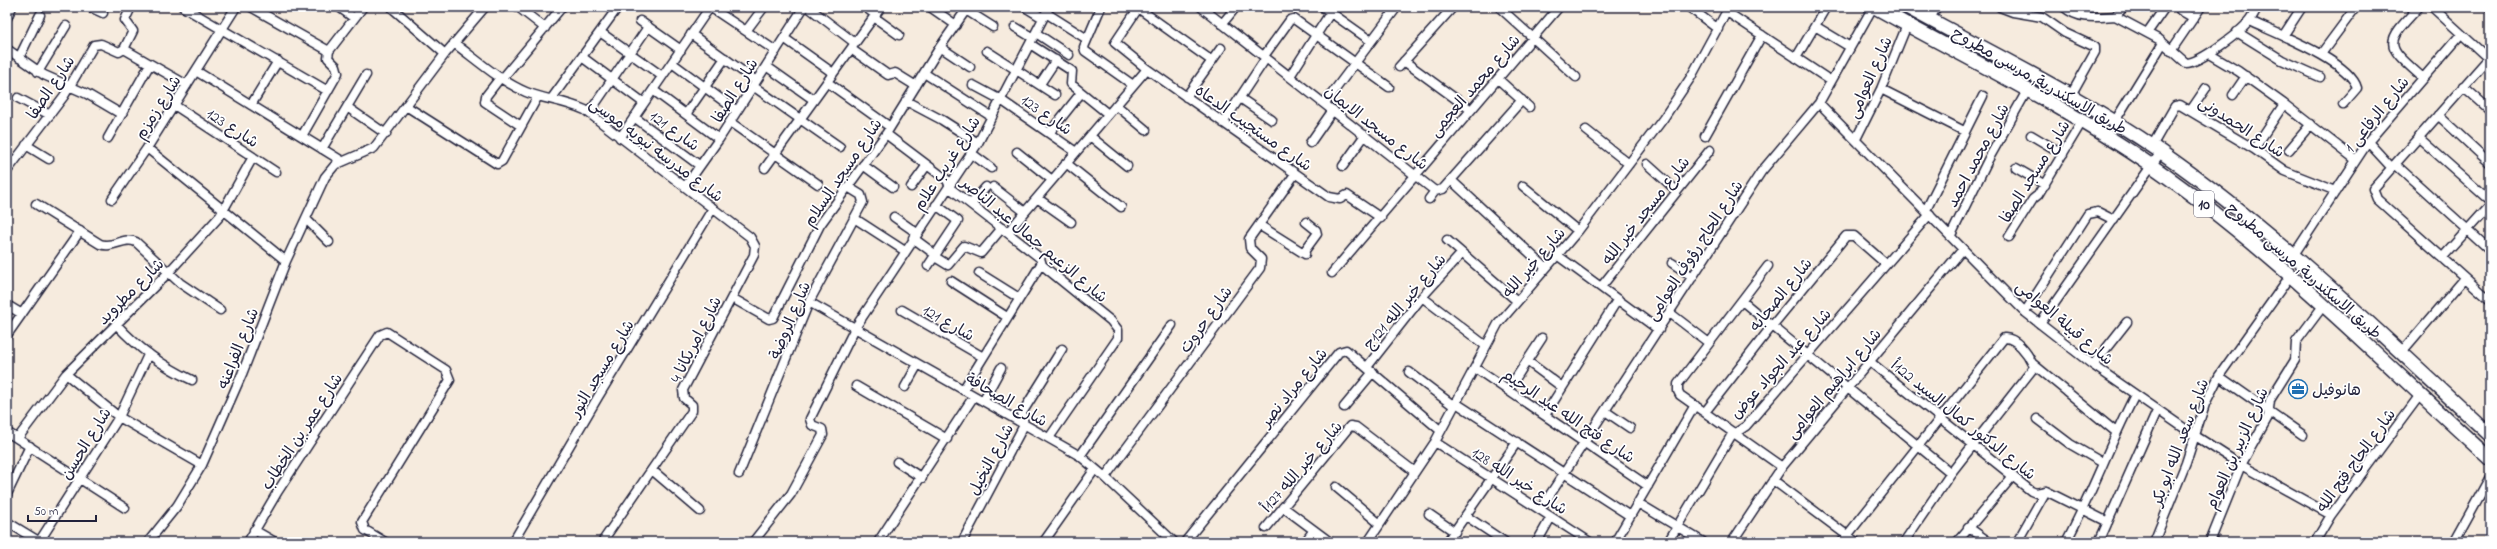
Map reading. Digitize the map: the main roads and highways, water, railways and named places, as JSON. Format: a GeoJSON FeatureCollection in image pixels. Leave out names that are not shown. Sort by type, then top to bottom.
{"type":"FeatureCollection","features":[{"type":"Feature","properties":{"kind":"main road","name":"طريق الاسكندرية, مرسى مطروح"},"geometry":{"type":"LineString","coordinates":[[1874,7],[2083,120],[2152,166],[2205,205],[2290,276],[2490,459]]}},
{"type":"Feature","properties":{"kind":"main road","name":"طريق الاسكندرية, مرسى مطروح"},"geometry":{"type":"LineString","coordinates":[[1907,7],[2071,95],[2115,121],[2215,191],[2293,256],[2490,435]]}},
{"type":"Feature","properties":{"kind":"place","name":"هانوفيل"},"geometry":{"type":"Point","coordinates":[2298,389]}}]}
